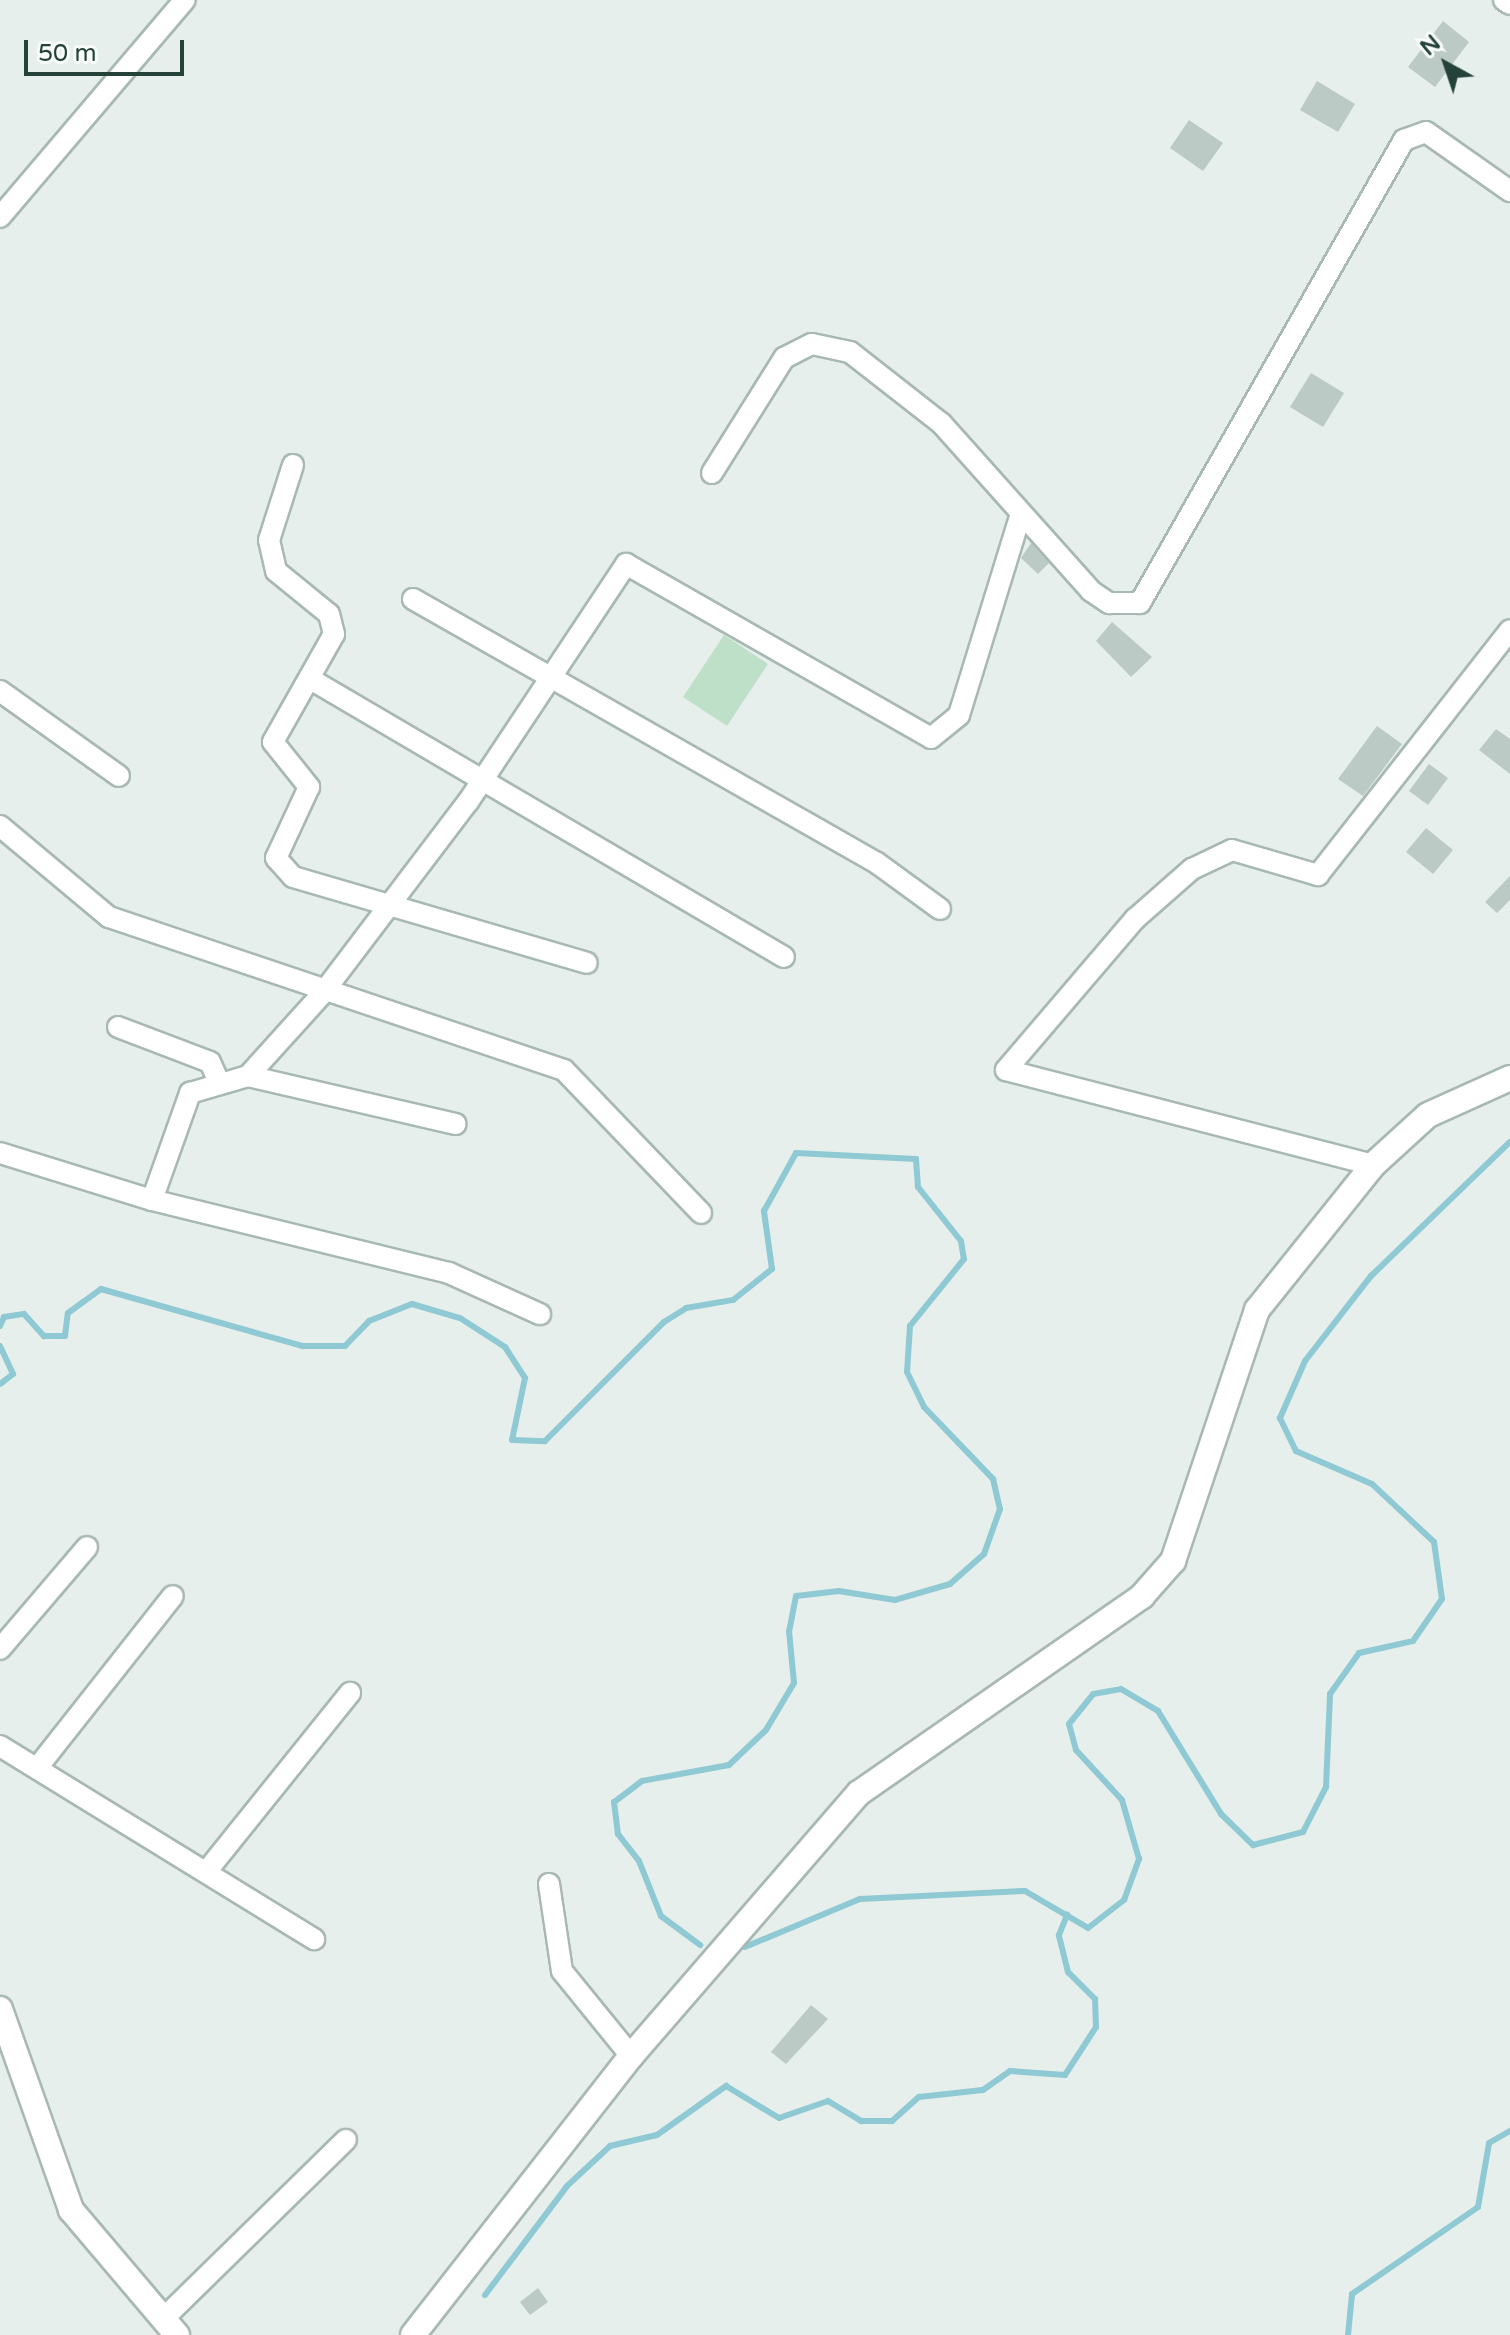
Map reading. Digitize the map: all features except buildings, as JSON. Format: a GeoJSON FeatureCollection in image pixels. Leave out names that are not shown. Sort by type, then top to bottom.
{"type":"FeatureCollection","features":[{"type":"Feature","properties":{"kind":"street"},"geometry":{"type":"LineString","coordinates":[[0,217],[185,0]]}},
{"type":"Feature","properties":{"kind":"street"},"geometry":{"type":"LineString","coordinates":[[1504,0],[1510,4]]}},
{"type":"Feature","properties":{"kind":"street"},"geometry":{"type":"LineString","coordinates":[[712,473],[784,358],[812,344],[850,352],[941,423],[1020,517],[1091,591],[1109,603],[1140,603],[1404,140],[1426,132],[1510,191]]}},
{"type":"Feature","properties":{"kind":"street"},"geometry":{"type":"LineString","coordinates":[[293,465],[269,540],[276,571],[329,614],[334,634],[312,680],[273,742],[309,787],[276,858],[293,877],[587,963]]}},
{"type":"Feature","properties":{"kind":"street"},"geometry":{"type":"LineString","coordinates":[[248,1076],[322,994],[480,785],[544,677],[626,564],[931,738],[959,715],[1020,517]]}},
{"type":"Feature","properties":{"kind":"street"},"geometry":{"type":"LineString","coordinates":[[413,599],[544,677],[877,863],[940,909]]}},
{"type":"Feature","properties":{"kind":"street"},"geometry":{"type":"LineString","coordinates":[[1373,1165],[1006,1070],[1135,919],[1192,869],[1232,850],[1318,875],[1510,630]]}},
{"type":"Feature","properties":{"kind":"street"},"geometry":{"type":"LineString","coordinates":[[312,680],[480,785],[784,957]]}},
{"type":"Feature","properties":{"kind":"street"},"geometry":{"type":"LineString","coordinates":[[0,691],[119,776]]}},
{"type":"Feature","properties":{"kind":"street"},"geometry":{"type":"LineString","coordinates":[[0,826],[109,917],[322,994],[564,1070],[701,1213]]}},
{"type":"Feature","properties":{"kind":"street"},"geometry":{"type":"LineString","coordinates":[[118,1027],[210,1062],[219,1082]]}},
{"type":"Feature","properties":{"kind":"street"},"geometry":{"type":"LineString","coordinates":[[152,1200],[190,1093],[219,1082],[248,1076],[456,1124]]}},
{"type":"Feature","properties":{"kind":"street"},"geometry":{"type":"LineString","coordinates":[[413,2335],[631,2056],[859,1793],[1142,1596],[1173,1561],[1257,1310],[1373,1165],[1428,1115],[1510,1078]]}},
{"type":"Feature","properties":{"kind":"street"},"geometry":{"type":"LineString","coordinates":[[0,1153],[152,1200],[449,1273],[540,1314]]}},
{"type":"Feature","properties":{"kind":"street"},"geometry":{"type":"LineString","coordinates":[[0,1649],[87,1547]]}},
{"type":"Feature","properties":{"kind":"street"},"geometry":{"type":"LineString","coordinates":[[37,1768],[173,1596]]}},
{"type":"Feature","properties":{"kind":"street"},"geometry":{"type":"LineString","coordinates":[[206,1872],[350,1693]]}},
{"type":"Feature","properties":{"kind":"street"},"geometry":{"type":"LineString","coordinates":[[0,1746],[314,1939]]}},
{"type":"Feature","properties":{"kind":"street"},"geometry":{"type":"LineString","coordinates":[[549,1884],[562,1971],[631,2056]]}},
{"type":"Feature","properties":{"kind":"street"},"geometry":{"type":"LineString","coordinates":[[0,2009],[71,2210],[170,2327],[346,2140]]}},
{"type":"Feature","properties":{"kind":"green space"},"geometry":{"type":"Polygon","coordinates":[[[724,635],[768,664],[727,726],[683,697],[724,635]]]}},
{"type":"Feature","properties":{"kind":"waterway"},"geometry":{"type":"LineString","coordinates":[[745,1947],[860,1899],[1025,1891],[1088,1928],[1124,1900],[1139,1859],[1122,1800],[1076,1750],[1069,1724],[1093,1694],[1121,1689],[1158,1711],[1221,1814],[1253,1845],[1303,1832],[1326,1787],[1330,1694],[1359,1653],[1413,1641],[1442,1599],[1434,1542],[1372,1484],[1296,1451],[1280,1418],[1305,1361],[1371,1276],[1510,1142]]}},
{"type":"Feature","properties":{"kind":"waterway"},"geometry":{"type":"LineString","coordinates":[[0,1326],[4,1317],[24,1314],[44,1336],[65,1336],[68,1313],[101,1289],[303,1346],[345,1346],[369,1321],[412,1304],[460,1318],[505,1347],[525,1378],[512,1440],[545,1441],[664,1322],[686,1308],[733,1300],[772,1269],[764,1211],[796,1153],[916,1159],[918,1187],[961,1241],[964,1259],[910,1326],[907,1372],[924,1407],[993,1479],[1000,1509],[984,1554],[950,1584],[895,1600],[839,1591],[796,1596],[789,1631],[794,1683],[766,1730],[729,1765],[642,1781],[614,1802],[618,1834],[639,1861],[661,1916],[700,1945]]}},
{"type":"Feature","properties":{"kind":"waterway"},"geometry":{"type":"LineString","coordinates":[[0,1346],[13,1374],[0,1384]]}},
{"type":"Feature","properties":{"kind":"waterway"},"geometry":{"type":"LineString","coordinates":[[485,2295],[567,2186],[610,2146],[657,2135],[726,2086],[779,2118],[828,2101],[861,2121],[892,2121],[919,2097],[983,2090],[1010,2071],[1065,2075],[1096,2027],[1095,1999],[1068,1972],[1059,1935],[1067,1915]]}},
{"type":"Feature","properties":{"kind":"waterway"},"geometry":{"type":"LineString","coordinates":[[1348,2335],[1352,2294],[1478,2207],[1489,2143],[1510,2131]]}}]}
